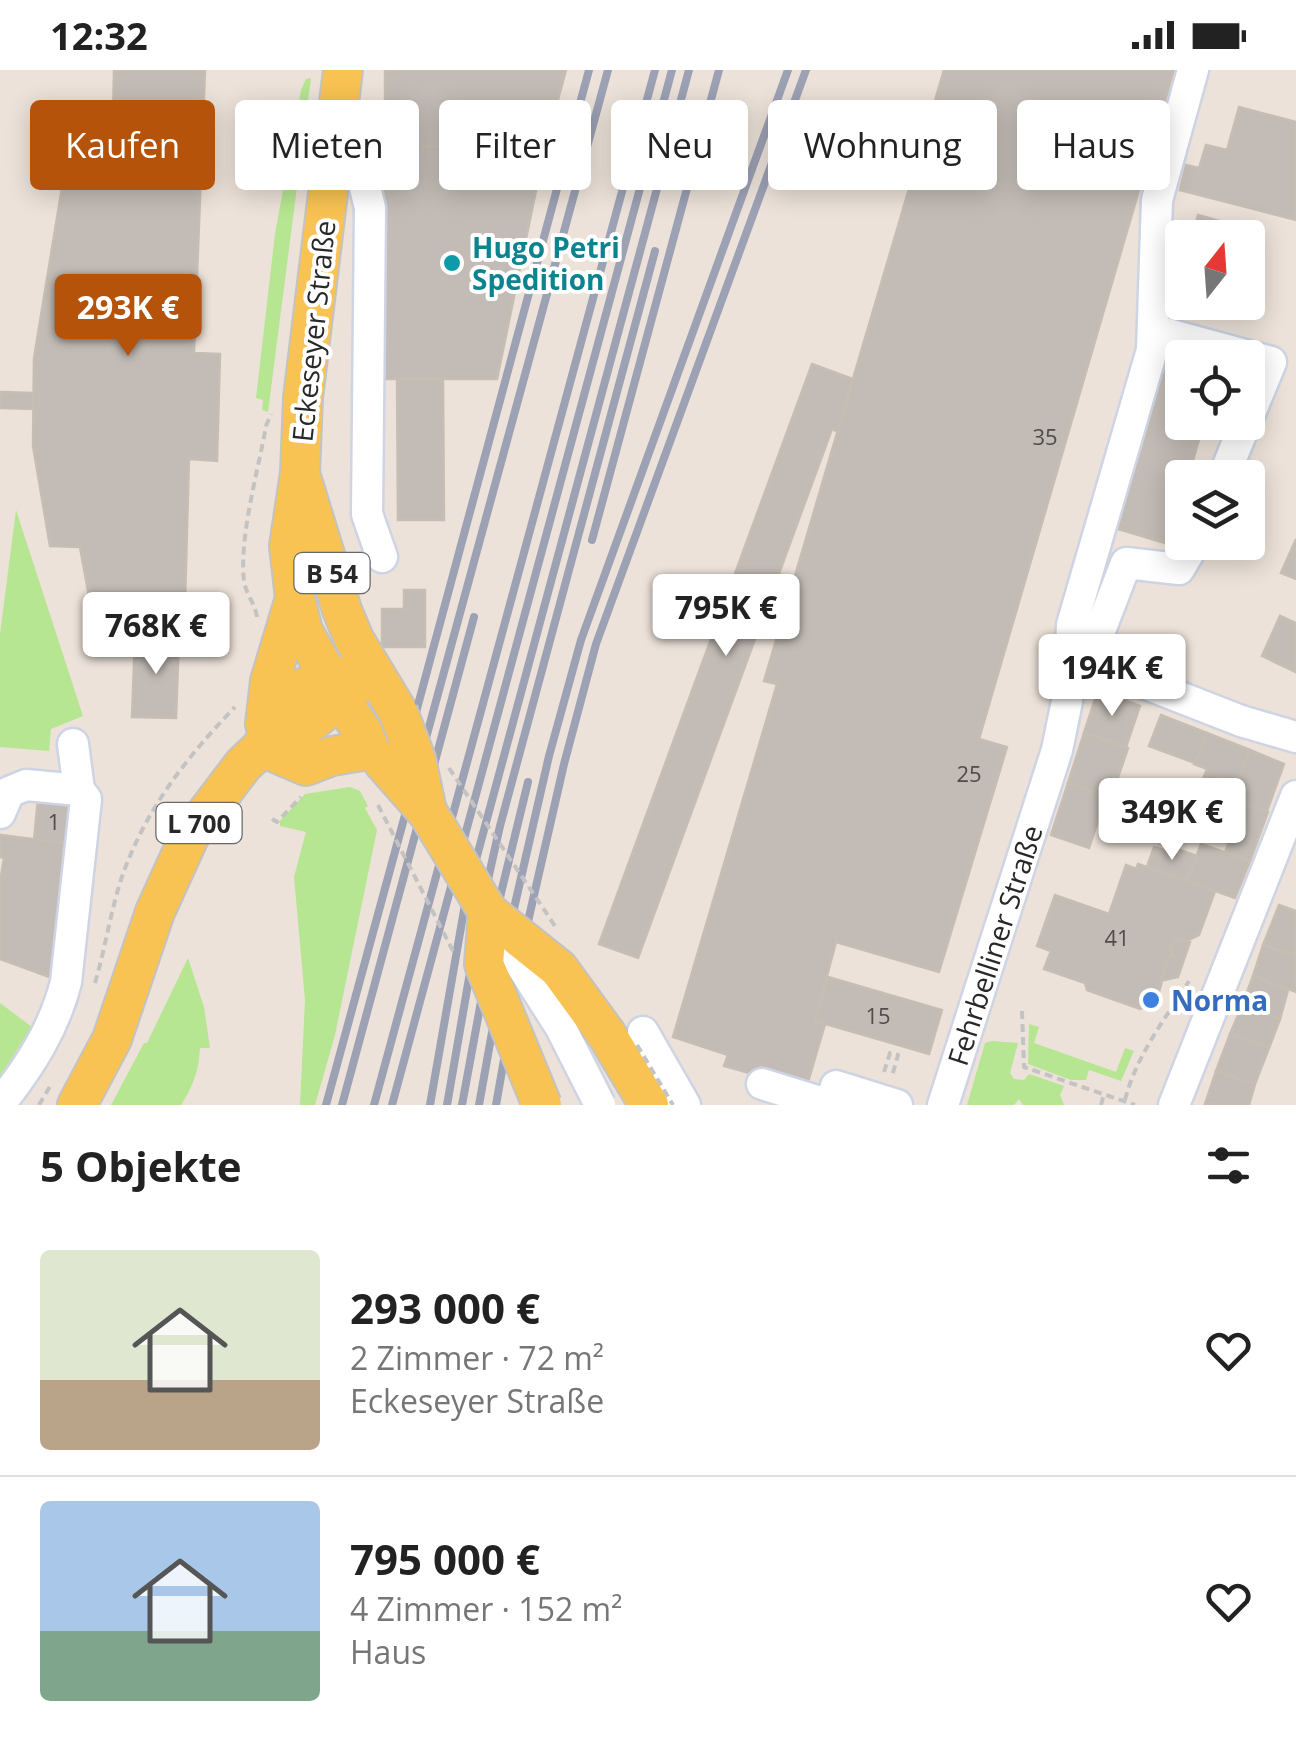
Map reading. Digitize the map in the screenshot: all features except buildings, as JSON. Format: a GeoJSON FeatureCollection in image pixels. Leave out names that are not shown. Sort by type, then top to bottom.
{"type":"FeatureCollection","features":[{"type":"Feature","properties":{"kind":"main road","name":"Eckeseyer Straße"},"geometry":{"type":"LineString","coordinates":[[340,100],[344,70]]}},
{"type":"Feature","properties":{"kind":"main road","name":"Eckeseyer Straße"},"geometry":{"type":"LineString","coordinates":[[329,190],[302,398],[300,473],[289,546],[295,598],[303,630],[377,769],[428,813],[488,912]]}},
{"type":"Feature","properties":{"kind":"main road","name":"Eckeseyer Straße"},"geometry":{"type":"LineString","coordinates":[[300,473],[342,610],[371,670],[398,712],[416,759],[428,813]]}},
{"type":"Feature","properties":{"kind":"main road"},"geometry":{"type":"LineString","coordinates":[[295,598],[270,681],[262,746],[306,766],[332,756],[377,769]]}},
{"type":"Feature","properties":{"kind":"main road","name":"L 700"},"geometry":{"type":"LineString","coordinates":[[77,1105],[121,1018],[155,912],[190,835],[262,746],[281,703],[294,690],[336,690],[371,670]]}},
{"type":"Feature","properties":{"kind":"main road"},"geometry":{"type":"LineString","coordinates":[[488,912],[484,964],[542,1105]]}},
{"type":"Feature","properties":{"kind":"main road","name":"B 54"},"geometry":{"type":"LineString","coordinates":[[488,912],[559,969],[607,1035],[649,1105]]}},
{"type":"Feature","properties":{"kind":"street","name":"Fehrbelliner Straße"},"geometry":{"type":"LineString","coordinates":[[943,1105],[1080,668],[1072,624],[1152,350],[1157,200],[1192,70]]}},
{"type":"Feature","properties":{"kind":"street"},"geometry":{"type":"LineString","coordinates":[[366,190],[370,208],[367,514],[382,557]]}},
{"type":"Feature","properties":{"kind":"street"},"geometry":{"type":"LineString","coordinates":[[1153,330],[1190,340]]}},
{"type":"Feature","properties":{"kind":"street"},"geometry":{"type":"LineString","coordinates":[[1184,560],[1179,569],[1126,563],[1098,636],[1080,668],[1108,669],[1224,715],[1296,737]]}},
{"type":"Feature","properties":{"kind":"street"},"geometry":{"type":"LineString","coordinates":[[0,1104],[37,1052],[60,1007],[66,982],[86,799],[78,790],[73,744]]}},
{"type":"Feature","properties":{"kind":"street"},"geometry":{"type":"LineString","coordinates":[[0,812],[9,792],[26,784],[78,790]]}},
{"type":"Feature","properties":{"kind":"street"},"geometry":{"type":"LineString","coordinates":[[1174,1105],[1296,796]]}},
{"type":"Feature","properties":{"kind":"street","name":"Eckeseyer Straße"},"geometry":{"type":"LineString","coordinates":[[488,912],[560,1028],[600,1105]]}},
{"type":"Feature","properties":{"kind":"street"},"geometry":{"type":"LineString","coordinates":[[638,1036],[685,1105]]}},
{"type":"Feature","properties":{"kind":"street"},"geometry":{"type":"LineString","coordinates":[[762,1084],[830,1105],[836,1086],[892,1091]]}},
{"type":"Feature","properties":{"kind":"path"},"geometry":{"type":"LineString","coordinates":[[255,603],[246,594],[244,582],[245,530],[272,412]]}},
{"type":"Feature","properties":{"kind":"path"},"geometry":{"type":"LineString","coordinates":[[134,848],[173,777],[236,706]]}},
{"type":"Feature","properties":{"kind":"path"},"geometry":{"type":"LineString","coordinates":[[444,760],[560,933]]}},
{"type":"Feature","properties":{"kind":"path"},"geometry":{"type":"LineString","coordinates":[[377,769],[459,965]]}},
{"type":"Feature","properties":{"kind":"path"},"geometry":{"type":"LineString","coordinates":[[272,819],[276,822],[302,796]]}},
{"type":"Feature","properties":{"kind":"path"},"geometry":{"type":"LineString","coordinates":[[1125,1100],[1131,1078],[1190,981]]}},
{"type":"Feature","properties":{"kind":"path"},"geometry":{"type":"LineString","coordinates":[[1022,1011],[1024,1067],[1135,1105]]}},
{"type":"Feature","properties":{"kind":"path"},"geometry":{"type":"LineString","coordinates":[[638,1036],[673,1105]]}},
{"type":"Feature","properties":{"kind":"path"},"geometry":{"type":"LineString","coordinates":[[894,1054],[897,1044]]}},
{"type":"Feature","properties":{"kind":"path"},"geometry":{"type":"LineString","coordinates":[[886,1065],[890,1053],[898,1055],[892,1091]]}},
{"type":"Feature","properties":{"kind":"path"},"geometry":{"type":"LineString","coordinates":[[1101,1105],[1104,1094]]}},
{"type":"Feature","properties":{"kind":"green space"},"geometry":{"type":"Polygon","coordinates":[[[311,78],[308,100],[299,100],[301,90],[306,79],[311,78]]]}},
{"type":"Feature","properties":{"kind":"green space"},"geometry":{"type":"Polygon","coordinates":[[[283,190],[297,190],[268,412],[262,410],[263,400],[256,398],[283,190]]]}},
{"type":"Feature","properties":{"kind":"green space"},"geometry":{"type":"Polygon","coordinates":[[[16,510],[83,716],[51,729],[49,751],[0,747],[0,634],[16,510]]]}},
{"type":"Feature","properties":{"kind":"green space"},"geometry":{"type":"Polygon","coordinates":[[[350,787],[360,791],[377,830],[335,1035],[315,1105],[300,1105],[305,1000],[294,877],[306,832],[280,826],[280,821],[305,794],[350,787]]]}},
{"type":"Feature","properties":{"kind":"green space"},"geometry":{"type":"Polygon","coordinates":[[[188,958],[204,1007],[210,1048],[200,1048],[189,1091],[181,1105],[111,1105],[147,1043],[188,958]]]}},
{"type":"Feature","properties":{"kind":"green space"},"geometry":{"type":"Polygon","coordinates":[[[0,1003],[32,1027],[0,1076],[0,1003]]]}},
{"type":"Feature","properties":{"kind":"green space"},"geometry":{"type":"Polygon","coordinates":[[[1029,1024],[1039,1027],[1034,1043],[1116,1072],[1125,1048],[1134,1051],[1121,1081],[1089,1070],[1086,1080],[1071,1080],[1028,1064],[1029,1024]]]}},
{"type":"Feature","properties":{"kind":"green space"},"geometry":{"type":"Polygon","coordinates":[[[985,1043],[1018,1043],[1010,1073],[1014,1079],[1024,1080],[1029,1074],[1064,1086],[1060,1095],[1064,1105],[1023,1105],[1019,1099],[1014,1105],[967,1105],[985,1043]]]}},
{"type":"Feature","properties":{"kind":"railway"},"geometry":{"type":"LineString","coordinates":[[394,794],[589,70]]}},
{"type":"Feature","properties":{"kind":"railway"},"geometry":{"type":"LineString","coordinates":[[326,1105],[608,70]]}},
{"type":"Feature","properties":{"kind":"railway"},"geometry":{"type":"LineString","coordinates":[[374,1105],[655,70]]}},
{"type":"Feature","properties":{"kind":"railway"},"geometry":{"type":"LineString","coordinates":[[392,1105],[672,70]]}},
{"type":"Feature","properties":{"kind":"railway"},"geometry":{"type":"LineString","coordinates":[[430,1105],[467,893],[689,70]]}},
{"type":"Feature","properties":{"kind":"railway"},"geometry":{"type":"LineString","coordinates":[[592,540],[719,70]]}},
{"type":"Feature","properties":{"kind":"railway"},"geometry":{"type":"LineString","coordinates":[[479,1105],[515,904],[581,640],[788,70]]}},
{"type":"Feature","properties":{"kind":"railway"},"geometry":{"type":"LineString","coordinates":[[496,1105],[529,917],[596,644],[806,70]]}},
{"type":"Feature","properties":{"kind":"railway"},"geometry":{"type":"LineString","coordinates":[[447,1105],[480,915],[500,826],[655,251]]}},
{"type":"Feature","properties":{"kind":"railway"},"geometry":{"type":"LineString","coordinates":[[342,1105],[474,617]]}},
{"type":"Feature","properties":{"kind":"railway"},"geometry":{"type":"LineString","coordinates":[[462,1105],[501,893],[528,782]]}},
{"type":"Feature","properties":{"kind":"place","name":"Hugo Petri Spedition"},"geometry":{"type":"Point","coordinates":[452,263]}},
{"type":"Feature","properties":{"kind":"place","name":"Norma"},"geometry":{"type":"Point","coordinates":[1151,1000]}}]}
